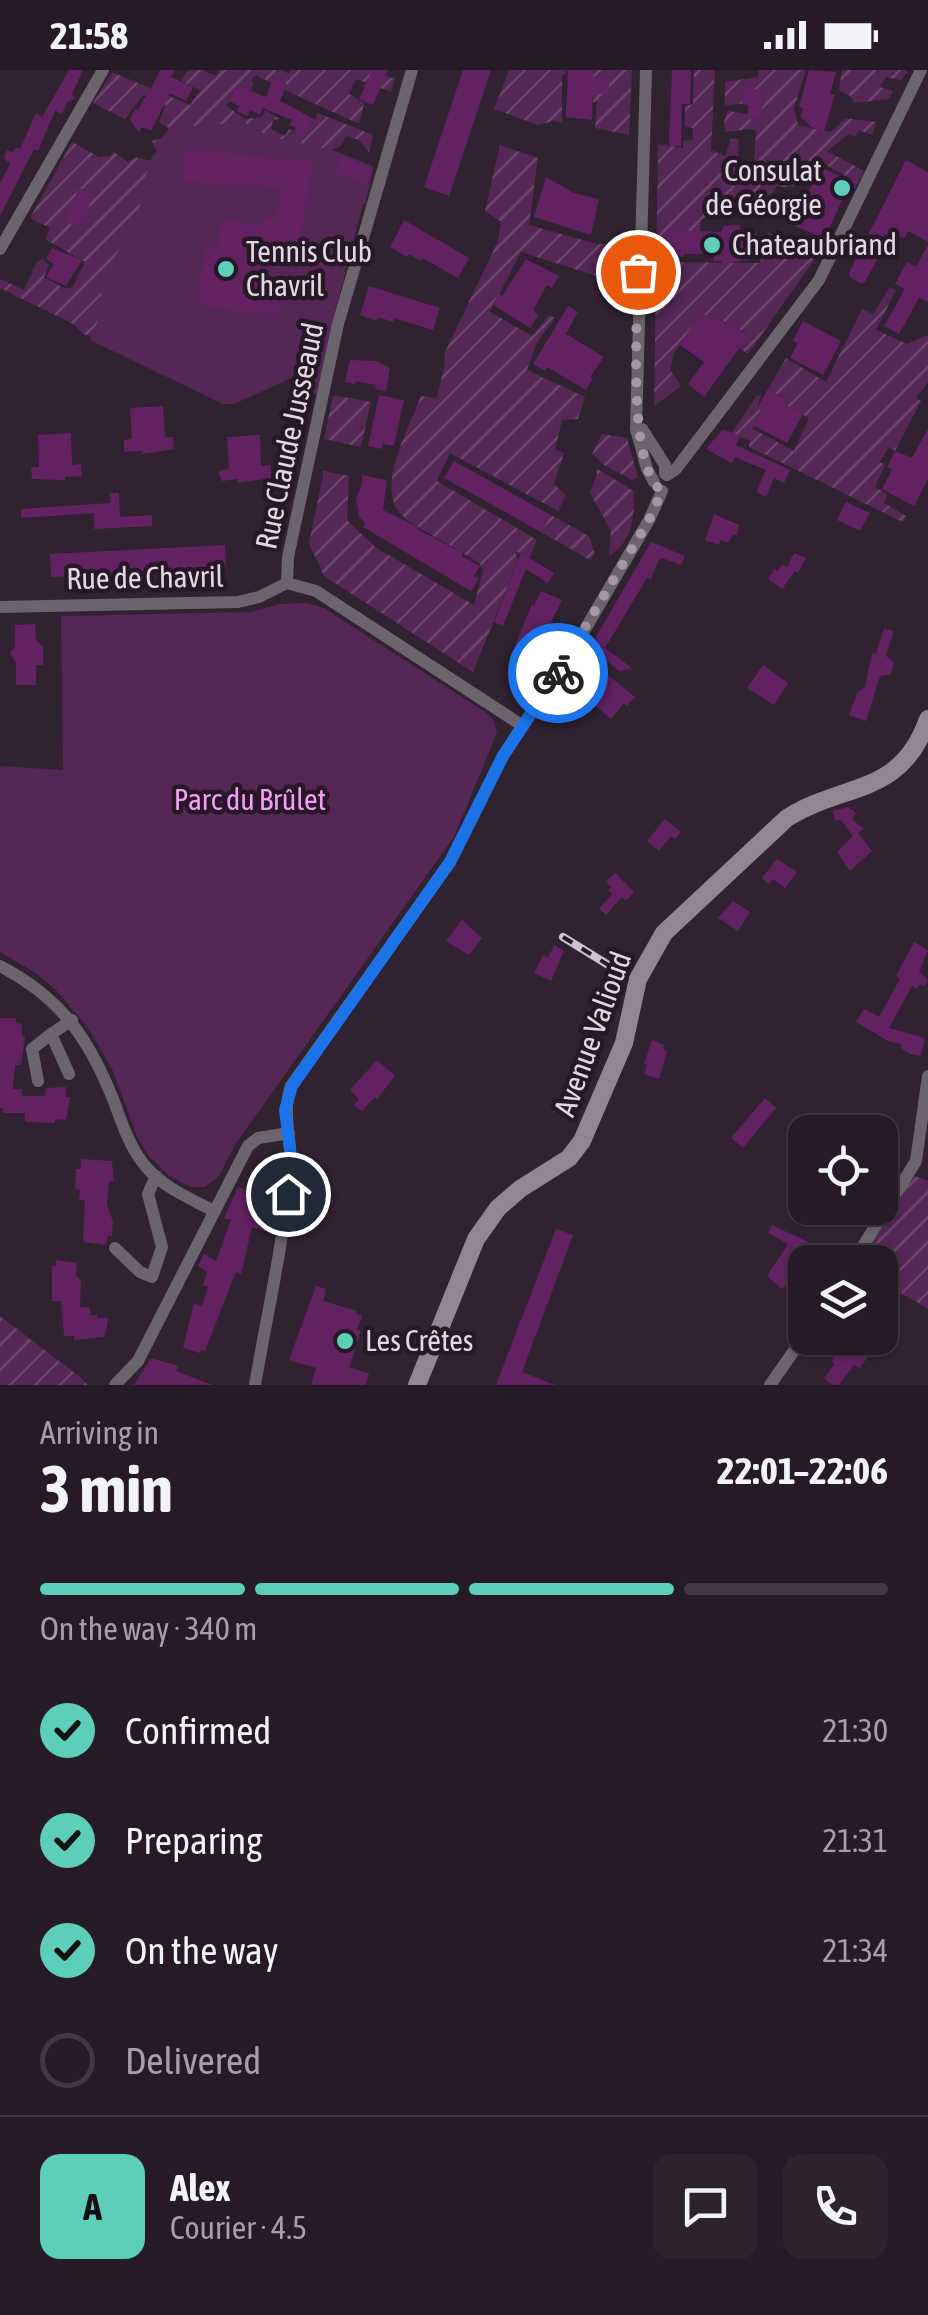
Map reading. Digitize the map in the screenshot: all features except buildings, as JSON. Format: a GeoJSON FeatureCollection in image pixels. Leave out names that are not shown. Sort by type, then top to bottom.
{"type":"FeatureCollection","features":[{"type":"Feature","properties":{"kind":"main road","name":"Avenue Valioud"},"geometry":{"type":"LineString","coordinates":[[418,1385],[476,1239],[498,1208],[569,1158],[582,1141],[624,1043],[638,980],[664,933],[787,818],[807,806],[879,782],[894,770],[916,744],[928,719]]}},
{"type":"Feature","properties":{"kind":"street"},"geometry":{"type":"LineString","coordinates":[[0,248],[103,70]]}},
{"type":"Feature","properties":{"kind":"street","name":"Rue Claude Jusseaud"},"geometry":{"type":"LineString","coordinates":[[287,583],[288,557],[338,324],[412,70]]}},
{"type":"Feature","properties":{"kind":"street"},"geometry":{"type":"LineString","coordinates":[[255,1385],[288,1194],[291,1157],[285,1110],[292,1086],[450,862],[503,756],[580,638],[649,520],[662,481],[665,464],[649,444],[638,414],[646,70]]}},
{"type":"Feature","properties":{"kind":"street"},"geometry":{"type":"LineString","coordinates":[[662,481],[676,469],[818,280],[921,70]]}},
{"type":"Feature","properties":{"kind":"street"},"geometry":{"type":"LineString","coordinates":[[287,583],[316,591],[523,726]]}},
{"type":"Feature","properties":{"kind":"street","name":"Rue de Chavril"},"geometry":{"type":"LineString","coordinates":[[0,606],[238,602],[287,583]]}},
{"type":"Feature","properties":{"kind":"street"},"geometry":{"type":"LineString","coordinates":[[0,966],[72,1020],[92,1048],[130,1143],[144,1165],[164,1185],[212,1210]]}},
{"type":"Feature","properties":{"kind":"street"},"geometry":{"type":"LineString","coordinates":[[38,1081],[32,1049],[72,1020]]}},
{"type":"Feature","properties":{"kind":"street"},"geometry":{"type":"LineString","coordinates":[[51,1034],[69,1074]]}},
{"type":"Feature","properties":{"kind":"street"},"geometry":{"type":"LineString","coordinates":[[864,1245],[916,1162],[928,1076]]}},
{"type":"Feature","properties":{"kind":"street"},"geometry":{"type":"LineString","coordinates":[[115,1385],[138,1361],[248,1146],[268,1134],[289,1133]]}},
{"type":"Feature","properties":{"kind":"street"},"geometry":{"type":"LineString","coordinates":[[115,1248],[140,1272],[152,1277],[162,1246],[148,1194],[156,1176]]}},
{"type":"Feature","properties":{"kind":"street"},"geometry":{"type":"LineString","coordinates":[[770,1385],[791,1355]]}},
{"type":"Feature","properties":{"kind":"green space"},"geometry":{"type":"Polygon","coordinates":[[[188,70],[203,70],[216,76],[219,70],[282,70],[289,74],[291,70],[373,70],[395,79],[391,92],[356,79],[349,94],[364,103],[359,124],[285,90],[286,84],[273,78],[271,83],[256,75],[251,80],[251,90],[225,105],[245,119],[262,117],[265,110],[280,119],[273,120],[271,129],[285,136],[289,129],[305,136],[318,113],[373,135],[369,152],[359,140],[346,136],[341,146],[331,150],[268,136],[244,122],[188,127],[157,152],[152,141],[162,138],[169,128],[159,122],[166,105],[143,95],[125,119],[93,103],[112,72],[190,105],[200,90],[181,81],[188,70]]]}},
{"type":"Feature","properties":{"kind":"green space"},"geometry":{"type":"Polygon","coordinates":[[[509,70],[568,70],[562,76],[562,123],[538,125],[494,109],[509,70]]]}},
{"type":"Feature","properties":{"kind":"green space"},"geometry":{"type":"Polygon","coordinates":[[[593,70],[632,70],[629,135],[595,128],[593,70]]]}},
{"type":"Feature","properties":{"kind":"green space"},"geometry":{"type":"Polygon","coordinates":[[[694,70],[715,70],[711,150],[725,156],[731,139],[739,139],[738,163],[754,164],[756,131],[725,132],[724,122],[728,111],[761,120],[762,91],[743,88],[742,104],[725,105],[725,82],[758,77],[759,70],[806,70],[794,108],[798,125],[831,132],[846,118],[876,122],[872,135],[859,130],[855,137],[849,134],[827,151],[864,171],[855,188],[848,186],[851,179],[816,159],[802,182],[792,187],[777,186],[761,213],[724,208],[701,220],[700,231],[667,231],[667,262],[760,263],[768,233],[819,253],[748,354],[739,348],[748,335],[729,322],[718,317],[714,321],[702,313],[674,353],[670,370],[681,386],[654,406],[658,144],[683,148],[683,141],[693,140],[693,128],[685,126],[685,106],[693,104],[694,70]]]}},
{"type":"Feature","properties":{"kind":"green space"},"geometry":{"type":"Polygon","coordinates":[[[842,70],[907,72],[901,80],[886,77],[880,87],[893,91],[889,99],[854,103],[839,90],[842,70]]]}},
{"type":"Feature","properties":{"kind":"green space","name":"Tennis Club Chavril"},"geometry":{"type":"Polygon","coordinates":[[[244,122],[268,136],[319,145],[373,166],[334,316],[320,394],[312,394],[311,369],[234,404],[223,404],[90,340],[106,300],[92,282],[99,281],[112,258],[153,155],[188,127],[244,122]]]}},
{"type":"Feature","properties":{"kind":"green space"},"geometry":{"type":"Polygon","coordinates":[[[72,142],[99,157],[114,152],[128,162],[135,157],[151,161],[141,188],[139,219],[99,281],[93,282],[106,300],[92,336],[0,288],[0,279],[24,290],[36,263],[42,259],[49,265],[44,277],[72,288],[85,262],[45,239],[50,228],[30,218],[72,142]]]}},
{"type":"Feature","properties":{"kind":"green space"},"geometry":{"type":"Polygon","coordinates":[[[500,145],[538,158],[529,225],[597,244],[615,244],[618,253],[615,282],[521,252],[490,312],[532,336],[549,315],[555,318],[537,343],[527,370],[585,397],[578,419],[562,420],[555,450],[564,453],[554,484],[566,495],[558,511],[450,453],[437,481],[537,540],[530,558],[515,551],[518,560],[473,672],[324,576],[309,543],[324,471],[349,476],[347,520],[375,547],[474,605],[483,570],[480,564],[406,519],[396,508],[392,477],[421,396],[437,398],[445,352],[498,241],[501,222],[485,211],[500,145]]]}},
{"type":"Feature","properties":{"kind":"green space"},"geometry":{"type":"Polygon","coordinates":[[[890,287],[896,290],[876,330],[907,344],[928,335],[928,382],[916,398],[921,401],[895,451],[889,447],[880,462],[885,465],[875,487],[887,494],[884,503],[906,516],[903,522],[749,447],[750,441],[732,433],[757,395],[761,396],[757,408],[762,411],[753,429],[794,451],[809,418],[783,404],[785,398],[768,389],[786,358],[826,382],[862,309],[873,314],[890,287]]]}},
{"type":"Feature","properties":{"kind":"green space"},"geometry":{"type":"Polygon","coordinates":[[[333,395],[371,402],[361,447],[324,439],[333,395]]]}},
{"type":"Feature","properties":{"kind":"green space"},"geometry":{"type":"Polygon","coordinates":[[[602,434],[627,438],[638,477],[632,480],[592,454],[602,434]]]}},
{"type":"Feature","properties":{"kind":"green space"},"geometry":{"type":"Polygon","coordinates":[[[596,468],[634,491],[633,519],[627,536],[609,556],[611,531],[590,493],[596,468]]]}},
{"type":"Feature","properties":{"kind":"green space"},"geometry":{"type":"Polygon","coordinates":[[[551,515],[589,536],[595,553],[590,560],[541,532],[551,515]]]}},
{"type":"Feature","properties":{"kind":"green space","name":"Parc du Brûlet"},"geometry":{"type":"Polygon","coordinates":[[[306,603],[324,608],[485,712],[493,719],[497,733],[454,837],[234,1146],[219,1176],[205,1187],[191,1187],[169,1176],[138,1139],[112,1069],[87,1026],[56,990],[0,952],[0,766],[63,770],[61,616],[252,612],[279,604],[306,603]]]}},
{"type":"Feature","properties":{"kind":"green space"},"geometry":{"type":"Polygon","coordinates":[[[913,1175],[928,1181],[928,1309],[898,1292],[898,1245],[869,1245],[881,1225],[898,1225],[898,1199],[913,1175]]]}},
{"type":"Feature","properties":{"kind":"green space"},"geometry":{"type":"Polygon","coordinates":[[[0,1316],[80,1377],[88,1385],[0,1385],[0,1316]]]}},
{"type":"Feature","properties":{"kind":"railway"},"geometry":{"type":"LineString","coordinates":[[563,937],[623,974]]}},
{"type":"Feature","properties":{"kind":"way so far"},"geometry":{"type":"LineString","coordinates":[[558,673],[649,520],[662,491],[650,476],[636,429],[638,272]]}},
{"type":"Feature","properties":{"kind":"place","name":"Consulat de Géorgie"},"geometry":{"type":"Point","coordinates":[842,188]}},
{"type":"Feature","properties":{"kind":"place","name":"Chateaubriand"},"geometry":{"type":"Point","coordinates":[712,245]}},
{"type":"Feature","properties":{"kind":"place","name":"Tennis Club Chavril"},"geometry":{"type":"Point","coordinates":[226,269]}},
{"type":"Feature","properties":{"kind":"place","name":"Les Crêtes"},"geometry":{"type":"Point","coordinates":[345,1341]}},
{"type":"Feature","properties":{"kind":"route"},"geometry":{"type":"LineString","coordinates":[[288,1194],[291,1157],[285,1110],[292,1086],[450,862],[503,756],[558,673]]}}]}
